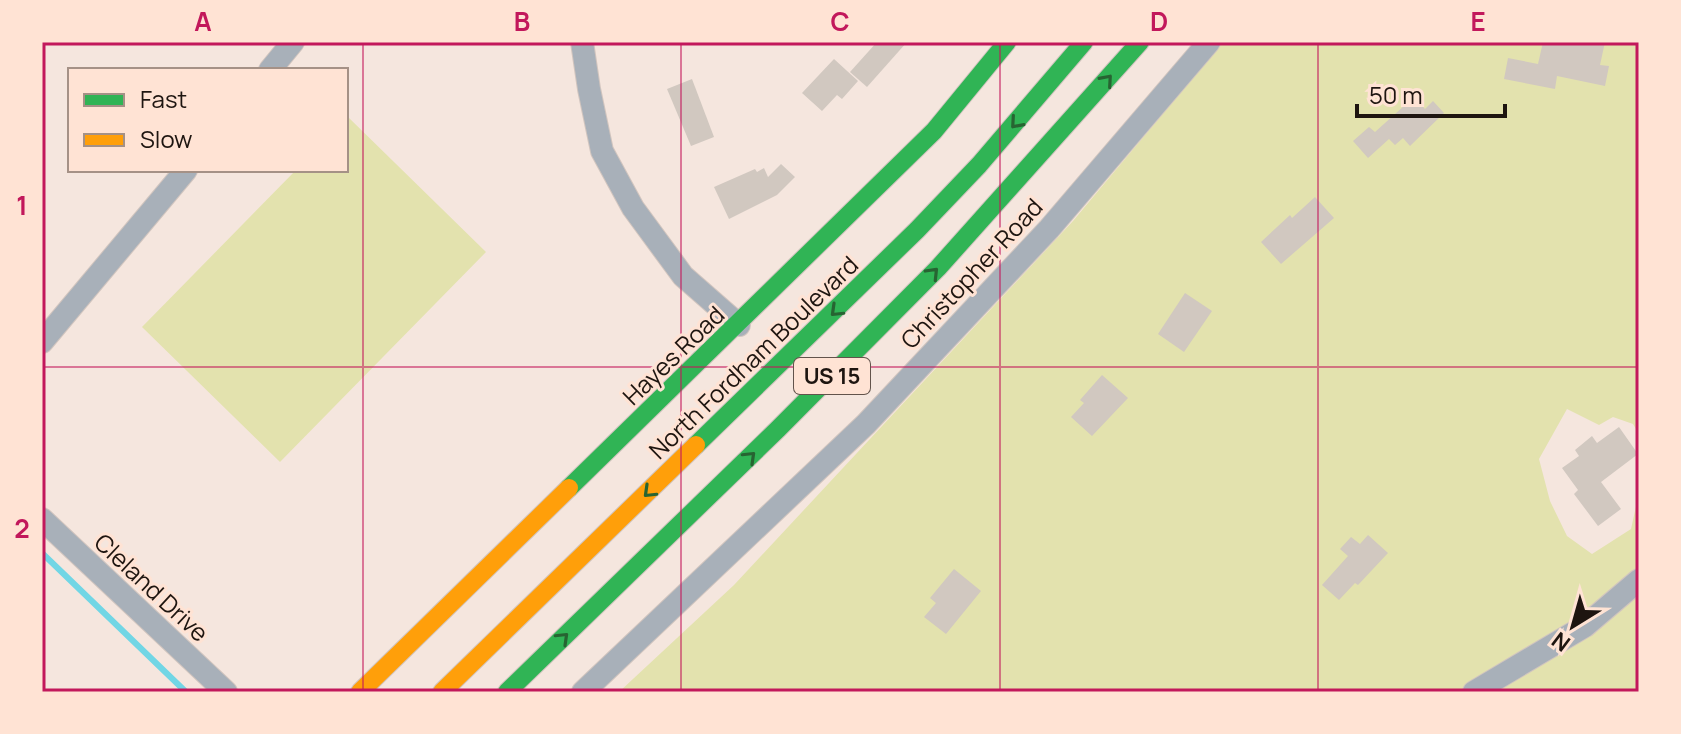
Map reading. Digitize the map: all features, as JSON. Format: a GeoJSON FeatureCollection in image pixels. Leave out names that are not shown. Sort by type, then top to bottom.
{"type":"FeatureCollection","features":[{"type":"Feature","properties":{"kind":"main road","name":"Hayes Road"},"geometry":{"type":"LineString","coordinates":[[360,692],[739,325],[934,131],[1007,42]]}},
{"type":"Feature","properties":{"kind":"main road","name":"North Fordham Boulevard"},"geometry":{"type":"LineString","coordinates":[[442,692],[917,230],[979,165],[1084,42]]}},
{"type":"Feature","properties":{"kind":"main road","name":"US 15"},"geometry":{"type":"LineString","coordinates":[[507,692],[779,429],[938,268],[1140,42]]}},
{"type":"Feature","properties":{"kind":"street"},"geometry":{"type":"LineString","coordinates":[[272,68],[293,42]]}},
{"type":"Feature","properties":{"kind":"street"},"geometry":{"type":"LineString","coordinates":[[582,42],[602,151],[633,208],[683,276],[739,325]]}},
{"type":"Feature","properties":{"kind":"street","name":"Christopher Road"},"geometry":{"type":"LineString","coordinates":[[583,692],[866,424],[1049,229],[1209,42]]}},
{"type":"Feature","properties":{"kind":"street"},"geometry":{"type":"LineString","coordinates":[[42,342],[184,172]]}},
{"type":"Feature","properties":{"kind":"street","name":"Cleland Drive"},"geometry":{"type":"LineString","coordinates":[[42,519],[226,692]]}},
{"type":"Feature","properties":{"kind":"street"},"geometry":{"type":"LineString","coordinates":[[1474,692],[1585,626],[1639,580]]}},
{"type":"Feature","properties":{"kind":"green space"},"geometry":{"type":"Polygon","coordinates":[[[1223,42],[1639,42],[1639,434],[1633,424],[1613,417],[1599,425],[1567,409],[1539,459],[1550,501],[1567,536],[1592,554],[1631,529],[1639,493],[1639,692],[619,692],[734,585],[1073,221],[1223,42]]]}},
{"type":"Feature","properties":{"kind":"green space"},"geometry":{"type":"Polygon","coordinates":[[[348,117],[486,252],[280,462],[142,327],[294,172],[348,172],[348,117]]]}},
{"type":"Feature","properties":{"kind":"building"},"geometry":{"type":"Polygon","coordinates":[[[877,42],[907,42],[867,87],[850,72],[877,42]]]}},
{"type":"Feature","properties":{"kind":"building"},"geometry":{"type":"Polygon","coordinates":[[[1543,42],[1605,42],[1600,65],[1609,66],[1605,86],[1557,76],[1555,89],[1504,79],[1508,58],[1538,64],[1543,42]]]}},
{"type":"Feature","properties":{"kind":"building"},"geometry":{"type":"Polygon","coordinates":[[[834,59],[858,81],[842,99],[837,95],[822,111],[802,93],[834,59]]]}},
{"type":"Feature","properties":{"kind":"building"},"geometry":{"type":"Polygon","coordinates":[[[692,79],[714,137],[691,146],[667,89],[692,79]]]}},
{"type":"Feature","properties":{"kind":"building"},"geometry":{"type":"Polygon","coordinates":[[[1414,97],[1425,109],[1433,101],[1444,113],[1410,146],[1403,138],[1395,145],[1389,139],[1368,158],[1353,141],[1369,127],[1375,132],[1414,97]]]}},
{"type":"Feature","properties":{"kind":"building"},"geometry":{"type":"Polygon","coordinates":[[[781,164],[795,177],[777,195],[729,219],[714,187],[755,169],[757,172],[764,168],[768,177],[781,164]]]}},
{"type":"Feature","properties":{"kind":"building"},"geometry":{"type":"Polygon","coordinates":[[[1315,197],[1334,218],[1281,264],[1261,242],[1315,197]]]}},
{"type":"Feature","properties":{"kind":"building"},"geometry":{"type":"Polygon","coordinates":[[[1185,293],[1212,311],[1184,352],[1158,334],[1185,293]]]}},
{"type":"Feature","properties":{"kind":"building"},"geometry":{"type":"Polygon","coordinates":[[[1102,375],[1128,398],[1092,436],[1071,417],[1084,403],[1080,400],[1102,375]]]}},
{"type":"Feature","properties":{"kind":"building"},"geometry":{"type":"Polygon","coordinates":[[[1619,427],[1638,454],[1601,482],[1621,509],[1598,526],[1574,494],[1578,490],[1562,468],[1579,456],[1575,450],[1592,436],[1597,443],[1619,427]]]}},
{"type":"Feature","properties":{"kind":"building"},"geometry":{"type":"Polygon","coordinates":[[[1368,535],[1388,553],[1339,600],[1322,585],[1348,556],[1340,549],[1351,537],[1360,544],[1368,535]]]}},
{"type":"Feature","properties":{"kind":"building"},"geometry":{"type":"Polygon","coordinates":[[[954,569],[981,591],[946,634],[924,617],[936,603],[930,598],[954,569]]]}},
{"type":"Feature","properties":{"kind":"waterway"},"geometry":{"type":"LineString","coordinates":[[42,553],[186,692]]}},
{"type":"Feature","properties":{"kind":"traffic: fast"},"geometry":{"type":"LineString","coordinates":[[569,488],[934,131],[1007,42]]}},
{"type":"Feature","properties":{"kind":"traffic: fast"},"geometry":{"type":"LineString","coordinates":[[696,445],[917,230],[979,165],[1084,42]]}},
{"type":"Feature","properties":{"kind":"traffic: fast"},"geometry":{"type":"LineString","coordinates":[[507,692],[778,429],[938,268],[1140,42]]}},
{"type":"Feature","properties":{"kind":"traffic: slow"},"geometry":{"type":"LineString","coordinates":[[442,692],[696,445]]}},
{"type":"Feature","properties":{"kind":"traffic: slow"},"geometry":{"type":"LineString","coordinates":[[360,692],[569,488]]}}]}
